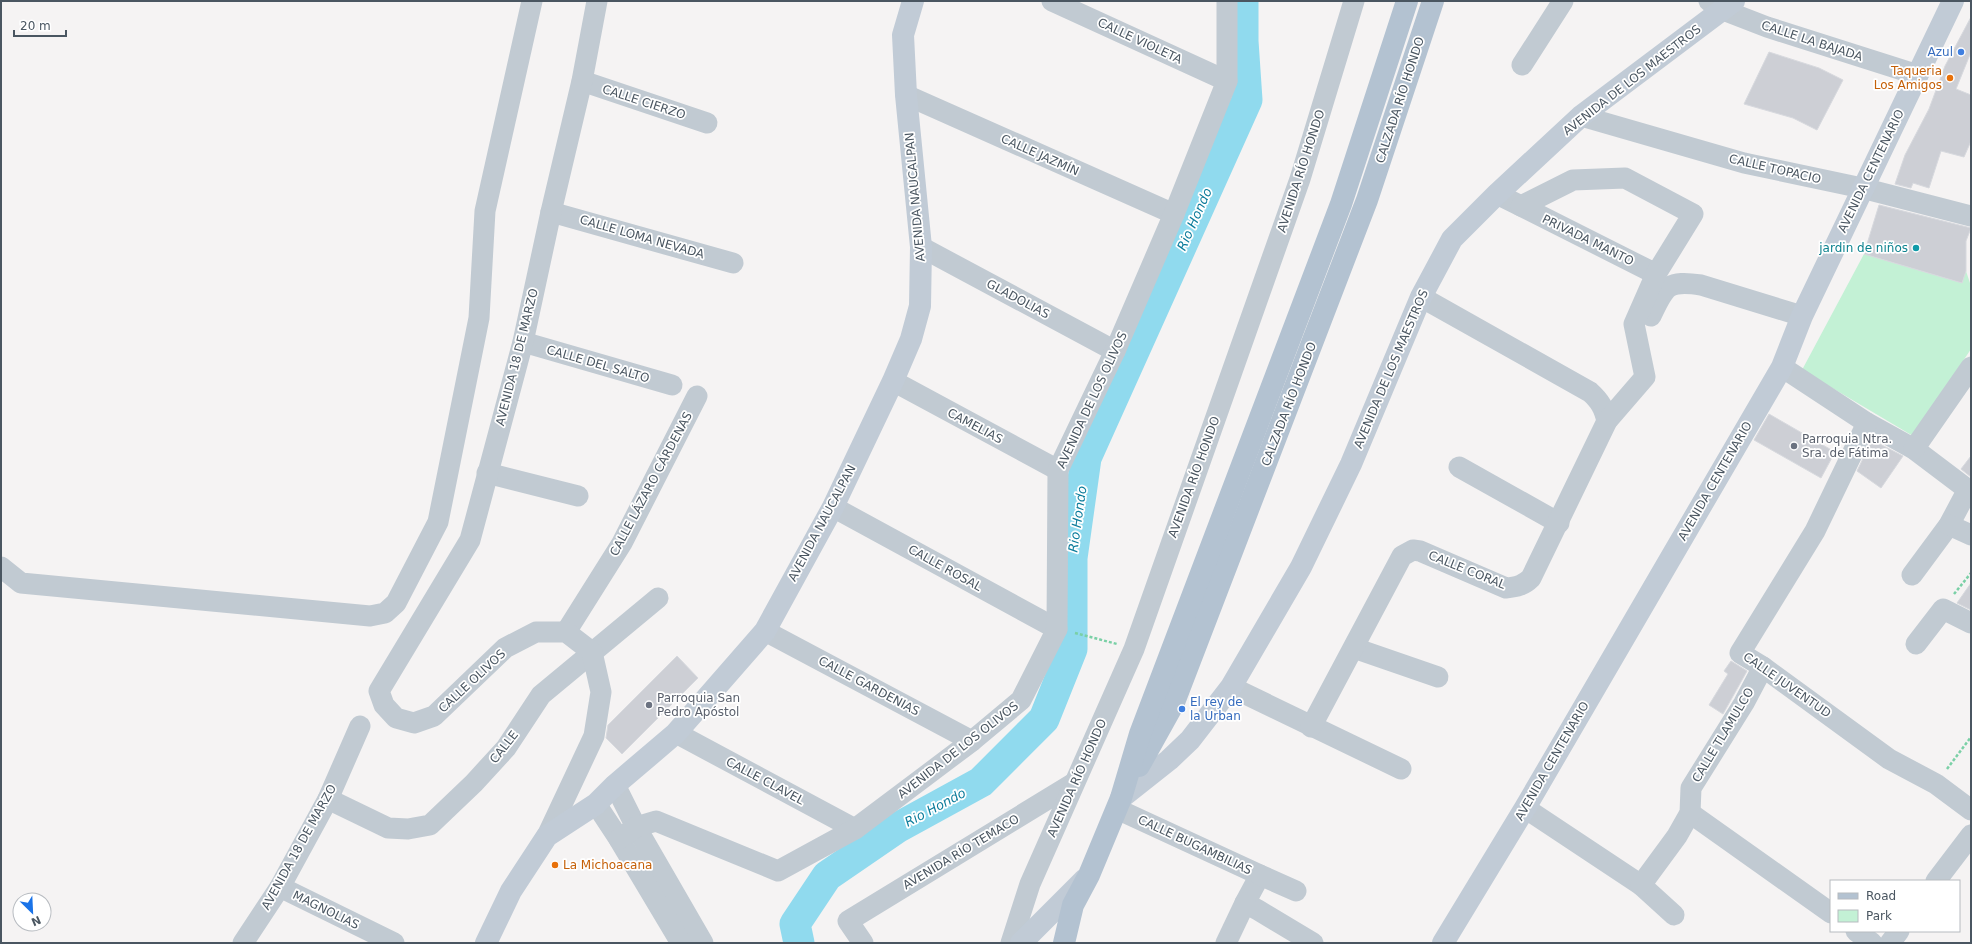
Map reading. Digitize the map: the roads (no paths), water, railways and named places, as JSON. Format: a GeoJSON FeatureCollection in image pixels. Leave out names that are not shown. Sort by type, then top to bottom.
{"type":"FeatureCollection","features":[{"type":"Feature","properties":{"kind":"main road","name":"AVENIDA NAUCALPAN"},"geometry":{"type":"LineString","coordinates":[[486,943],[511,892],[547,836],[596,804],[615,785],[676,733],[765,631],[833,507],[893,382],[911,339],[920,306],[921,247],[906,95],[903,35],[913,1]]}},
{"type":"Feature","properties":{"kind":"main road","name":"CALZADA RÍO HONDO"},"geometry":{"type":"LineString","coordinates":[[1119,804],[1140,734],[1341,204],[1407,1]]}},
{"type":"Feature","properties":{"kind":"main road","name":"CALZADA RÍO HONDO"},"geometry":{"type":"LineString","coordinates":[[1064,943],[1073,905],[1089,875],[1119,804],[1176,698],[1367,200],[1433,1]]}},
{"type":"Feature","properties":{"kind":"main road","name":"AVENIDA CENTENARIO"},"geometry":{"type":"LineString","coordinates":[[1443,943],[1525,808],[1782,367],[1802,316],[1862,188],[1953,1]]}},
{"type":"Feature","properties":{"kind":"main road","name":"AVENIDA DE LOS MAESTROS"},"geometry":{"type":"LineString","coordinates":[[1119,804],[1190,740],[1231,687],[1304,560],[1351,464],[1420,297],[1452,239],[1497,194],[1581,116],[1722,4]]}},
{"type":"Feature","properties":{"kind":"main road"},"geometry":{"type":"LineString","coordinates":[[1020,943],[1089,875]]}},
{"type":"Feature","properties":{"kind":"main road"},"geometry":{"type":"LineString","coordinates":[[1048,943],[1073,905]]}},
{"type":"Feature","properties":{"kind":"street"},"geometry":{"type":"LineString","coordinates":[[1,567],[21,583],[370,616],[385,613],[396,603],[438,522],[479,318],[485,211],[532,1]]}},
{"type":"Feature","properties":{"kind":"street","name":"AVENIDA 18 DE MARZO"},"geometry":{"type":"LineString","coordinates":[[379,691],[470,540],[523,342],[551,212],[582,81],[597,1]]}},
{"type":"Feature","properties":{"kind":"street","name":"CALLE VIOLETA"},"geometry":{"type":"LineString","coordinates":[[1052,1],[1227,81]]}},
{"type":"Feature","properties":{"kind":"street","name":"AVENIDA DE LOS OLIVOS"},"geometry":{"type":"LineString","coordinates":[[619,839],[636,828],[656,822],[778,871],[855,829],[972,741],[1021,700],[1063,630],[1058,470],[1115,351],[1174,214],[1227,81],[1227,1]]}},
{"type":"Feature","properties":{"kind":"street","name":"AVENIDA RÍO HONDO"},"geometry":{"type":"LineString","coordinates":[[1011,943],[1030,884],[1134,648],[1300,179],[1354,1]]}},
{"type":"Feature","properties":{"kind":"street"},"geometry":{"type":"LineString","coordinates":[[1522,65],[1564,1]]}},
{"type":"Feature","properties":{"kind":"street","name":"CALLE LA BAJADA"},"geometry":{"type":"LineString","coordinates":[[1722,4],[1767,27],[1918,75]]}},
{"type":"Feature","properties":{"kind":"street","name":"CALLE CIERZO"},"geometry":{"type":"LineString","coordinates":[[582,81],[707,123]]}},
{"type":"Feature","properties":{"kind":"street","name":"CALLE JAZMÍN"},"geometry":{"type":"LineString","coordinates":[[906,95],[1174,214]]}},
{"type":"Feature","properties":{"kind":"street","name":"CALLE TOPACIO"},"geometry":{"type":"LineString","coordinates":[[1581,116],[1744,163],[1862,188],[1971,216]]}},
{"type":"Feature","properties":{"kind":"street","name":"PRIVADA MANTO"},"geometry":{"type":"LineString","coordinates":[[1497,194],[1656,274],[1693,214],[1625,178],[1573,180],[1521,206]]}},
{"type":"Feature","properties":{"kind":"street","name":"CALLE LOMA NEVADA"},"geometry":{"type":"LineString","coordinates":[[551,212],[733,263]]}},
{"type":"Feature","properties":{"kind":"street","name":"GLADOLIAS"},"geometry":{"type":"LineString","coordinates":[[921,247],[1115,351]]}},
{"type":"Feature","properties":{"kind":"street","name":"CALLE CORAL"},"geometry":{"type":"LineString","coordinates":[[1312,727],[1402,556],[1413,550],[1420,551],[1506,588],[1517,587],[1526,583],[1531,578],[1559,523],[1607,421],[1645,377],[1634,324],[1656,274]]}},
{"type":"Feature","properties":{"kind":"street"},"geometry":{"type":"LineString","coordinates":[[1660,381],[1646,336],[1648,324],[1662,292],[1673,284],[1685,283],[1701,285],[1802,316]]}},
{"type":"Feature","properties":{"kind":"street"},"geometry":{"type":"LineString","coordinates":[[1420,297],[1590,392],[1598,399],[1604,409],[1607,421]]}},
{"type":"Feature","properties":{"kind":"street","name":"CALLE DEL SALTO"},"geometry":{"type":"LineString","coordinates":[[523,342],[672,385]]}},
{"type":"Feature","properties":{"kind":"street"},"geometry":{"type":"LineString","coordinates":[[1914,449],[1971,366]]}},
{"type":"Feature","properties":{"kind":"street"},"geometry":{"type":"LineString","coordinates":[[1782,367],[1867,423],[1914,449],[1963,486],[1966,493],[1949,525],[1912,575]]}},
{"type":"Feature","properties":{"kind":"street","name":"CAMELIAS"},"geometry":{"type":"LineString","coordinates":[[893,382],[1058,470]]}},
{"type":"Feature","properties":{"kind":"street","name":"CALLE LÁZARO CÁRDENAS"},"geometry":{"type":"LineString","coordinates":[[566,632],[622,543],[697,396]]}},
{"type":"Feature","properties":{"kind":"street","name":"CALLE JUVENTUD"},"geometry":{"type":"LineString","coordinates":[[1867,423],[1815,531],[1740,653],[1763,667],[1889,759],[1936,784],[1971,810]]}},
{"type":"Feature","properties":{"kind":"street"},"geometry":{"type":"LineString","coordinates":[[1459,467],[1559,523]]}},
{"type":"Feature","properties":{"kind":"street"},"geometry":{"type":"LineString","coordinates":[[487,473],[578,496]]}},
{"type":"Feature","properties":{"kind":"street","name":"CALLE ROSAL"},"geometry":{"type":"LineString","coordinates":[[833,507],[1063,630]]}},
{"type":"Feature","properties":{"kind":"street"},"geometry":{"type":"LineString","coordinates":[[1949,525],[1971,535]]}},
{"type":"Feature","properties":{"kind":"street","name":"CALLE"},"geometry":{"type":"LineString","coordinates":[[328,799],[388,828],[408,829],[430,825],[474,783],[506,748],[541,695],[658,598]]}},
{"type":"Feature","properties":{"kind":"street"},"geometry":{"type":"LineString","coordinates":[[1916,644],[1943,609],[1971,623]]}},
{"type":"Feature","properties":{"kind":"street","name":"CALLE GARDENIAS"},"geometry":{"type":"LineString","coordinates":[[765,631],[972,741]]}},
{"type":"Feature","properties":{"kind":"street","name":"CALLE OLIVOS"},"geometry":{"type":"LineString","coordinates":[[379,691],[384,706],[396,718],[414,723],[434,716],[505,648],[536,632],[566,632]]}},
{"type":"Feature","properties":{"kind":"street"},"geometry":{"type":"LineString","coordinates":[[547,836],[594,736],[601,692],[592,652],[566,632]]}},
{"type":"Feature","properties":{"kind":"street"},"geometry":{"type":"LineString","coordinates":[[1354,648],[1438,677]]}},
{"type":"Feature","properties":{"kind":"street","name":"CALLE TLAMULCO"},"geometry":{"type":"LineString","coordinates":[[1640,885],[1677,836],[1690,813],[1691,788],[1744,703],[1763,667]]}},
{"type":"Feature","properties":{"kind":"street"},"geometry":{"type":"LineString","coordinates":[[1231,687],[1401,770]]}},
{"type":"Feature","properties":{"kind":"street","name":"AVENIDA 18 DE MARZO"},"geometry":{"type":"LineString","coordinates":[[250,939],[328,799],[360,726]]}},
{"type":"Feature","properties":{"kind":"street","name":"CALLE CLAVEL"},"geometry":{"type":"LineString","coordinates":[[676,733],[855,829]]}},
{"type":"Feature","properties":{"kind":"street","name":"AVENIDA RÍO TEMACO"},"geometry":{"type":"LineString","coordinates":[[863,943],[848,921],[1074,783]]}},
{"type":"Feature","properties":{"kind":"street"},"geometry":{"type":"LineString","coordinates":[[615,785],[636,828],[703,943]]}},
{"type":"Feature","properties":{"kind":"street"},"geometry":{"type":"LineString","coordinates":[[596,804],[619,839],[681,943]]}},
{"type":"Feature","properties":{"kind":"street","name":"CALLE BUGAMBILIAS"},"geometry":{"type":"LineString","coordinates":[[1119,804],[1260,875],[1226,943]]}},
{"type":"Feature","properties":{"kind":"street"},"geometry":{"type":"LineString","coordinates":[[1525,808],[1640,885],[1674,915]]}},
{"type":"Feature","properties":{"kind":"street"},"geometry":{"type":"LineString","coordinates":[[1690,813],[1830,913]]}},
{"type":"Feature","properties":{"kind":"street"},"geometry":{"type":"LineString","coordinates":[[1937,880],[1971,835]]}},
{"type":"Feature","properties":{"kind":"street"},"geometry":{"type":"LineString","coordinates":[[1260,875],[1296,891]]}},
{"type":"Feature","properties":{"kind":"street","name":"MAGNOLIAS"},"geometry":{"type":"LineString","coordinates":[[280,887],[394,943]]}},
{"type":"Feature","properties":{"kind":"street"},"geometry":{"type":"LineString","coordinates":[[1245,903],[1313,943]]}},
{"type":"Feature","properties":{"kind":"street"},"geometry":{"type":"LineString","coordinates":[[1857,932],[1872,943]]}},
{"type":"Feature","properties":{"kind":"street"},"geometry":{"type":"LineString","coordinates":[[1890,943],[1898,932]]}},
{"type":"Feature","properties":{"kind":"waterway","name":"Rio Hondo"},"geometry":{"type":"LineString","coordinates":[[799,943],[795,924],[827,876],[897,828],[981,782],[1044,719],[1072,649],[1072,558],[1086,458],[1247,100],[1243,41],[1243,1]]}},
{"type":"Feature","properties":{"kind":"place","name":"Azul"},"geometry":{"type":"Point","coordinates":[1961,52]}},
{"type":"Feature","properties":{"kind":"place","name":"Taqueria Los Amigos"},"geometry":{"type":"Point","coordinates":[1950,78]}},
{"type":"Feature","properties":{"kind":"place","name":"jardin de niños"},"geometry":{"type":"Point","coordinates":[1916,248]}},
{"type":"Feature","properties":{"kind":"place","name":"Parroquia Ntra. Sra. de Fátima"},"geometry":{"type":"Point","coordinates":[1794,446]}},
{"type":"Feature","properties":{"kind":"place","name":"Parroquia San Pedro Apóstol"},"geometry":{"type":"Point","coordinates":[649,705]}},
{"type":"Feature","properties":{"kind":"place","name":"El rey de la Urban"},"geometry":{"type":"Point","coordinates":[1182,709]}},
{"type":"Feature","properties":{"kind":"place","name":"La Michoacana"},"geometry":{"type":"Point","coordinates":[555,865]}}]}
